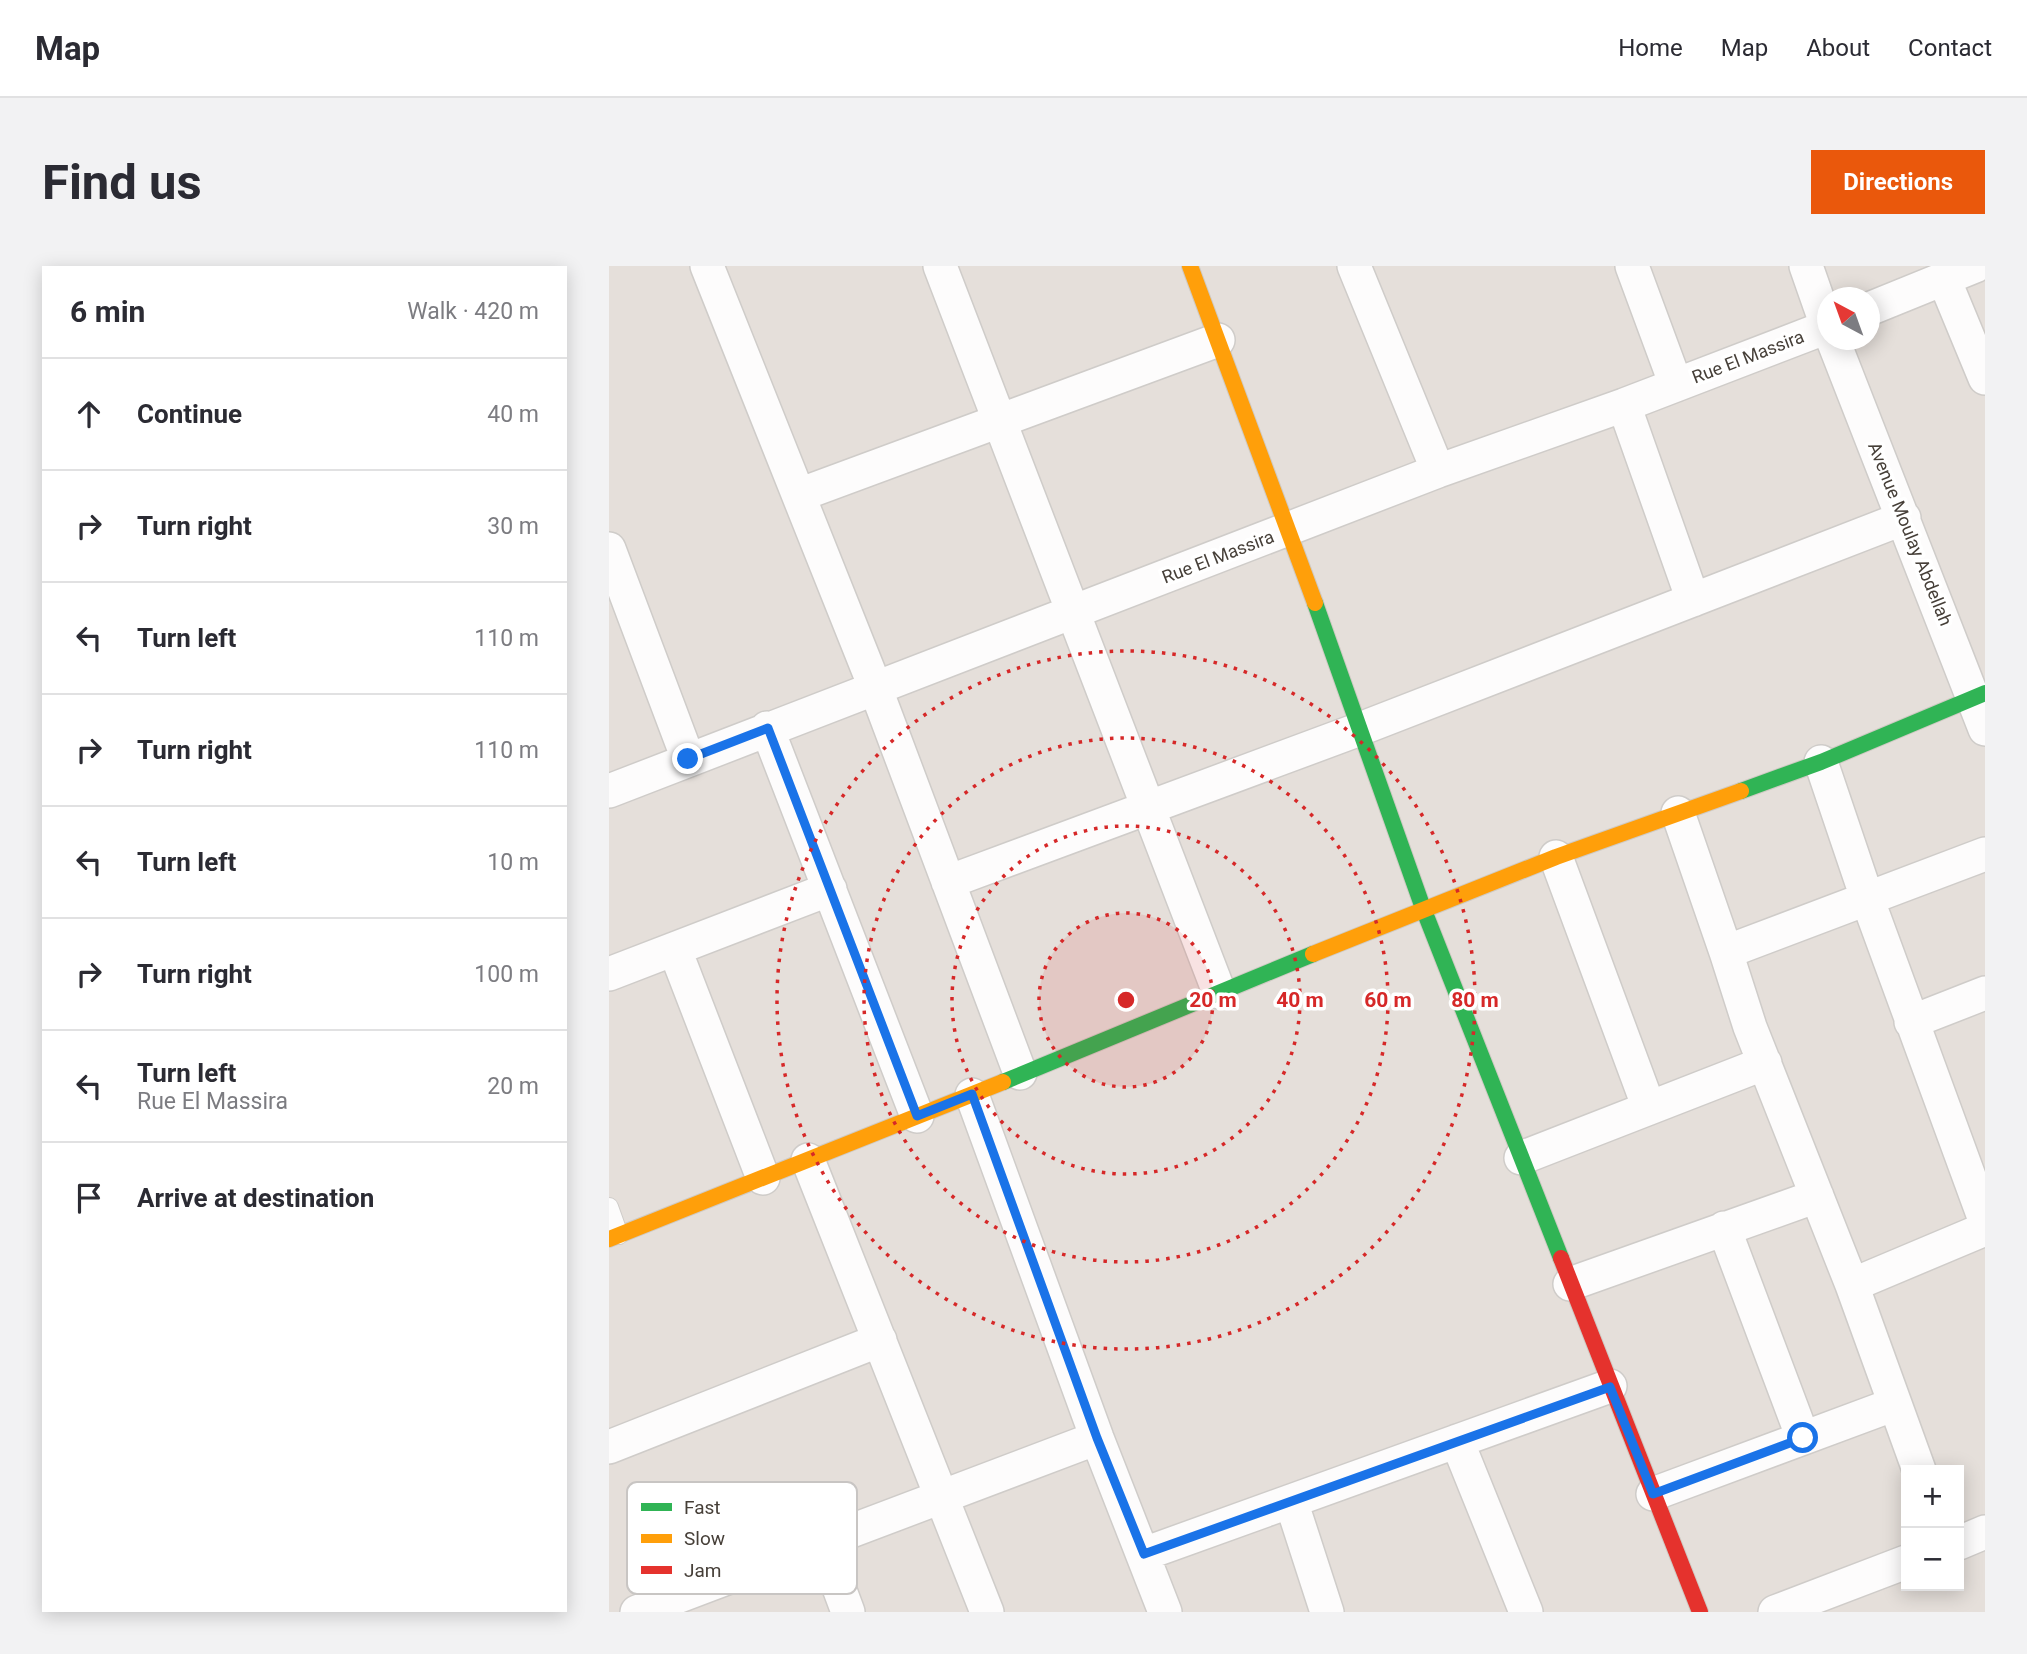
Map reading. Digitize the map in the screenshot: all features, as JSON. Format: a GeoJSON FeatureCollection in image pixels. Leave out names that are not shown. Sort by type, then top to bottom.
{"type":"FeatureCollection","features":[{"type":"Feature","properties":{"kind":"street"},"geometry":{"type":"LineString","coordinates":[[708,266],[874,687],[1020,1073]]}},
{"type":"Feature","properties":{"kind":"street"},"geometry":{"type":"LineString","coordinates":[[940,266],[1219,992]]}},
{"type":"Feature","properties":{"kind":"street"},"geometry":{"type":"LineString","coordinates":[[1191,266],[1289,530],[1423,908],[1700,1612]]}},
{"type":"Feature","properties":{"kind":"street"},"geometry":{"type":"LineString","coordinates":[[1354,266],[1438,471]]}},
{"type":"Feature","properties":{"kind":"street"},"geometry":{"type":"LineString","coordinates":[[1632,266],[1675,385]]}},
{"type":"Feature","properties":{"kind":"street"},"geometry":{"type":"LineString","coordinates":[[1806,266],[1817,296]]}},
{"type":"Feature","properties":{"kind":"street"},"geometry":{"type":"LineString","coordinates":[[1880,305],[1975,266]]}},
{"type":"Feature","properties":{"kind":"street"},"geometry":{"type":"LineString","coordinates":[[1944,279],[1985,378]]}},
{"type":"Feature","properties":{"kind":"street","name":"Rue El Massira"},"geometry":{"type":"LineString","coordinates":[[609,791],[1438,471],[1623,405],[1817,330]]}},
{"type":"Feature","properties":{"kind":"street"},"geometry":{"type":"LineString","coordinates":[[799,495],[1218,340]]}},
{"type":"Feature","properties":{"kind":"street","name":"Avenue Moulay Abdellah"},"geometry":{"type":"LineString","coordinates":[[1837,350],[1979,695],[1985,729]]}},
{"type":"Feature","properties":{"kind":"street"},"geometry":{"type":"LineString","coordinates":[[1623,405],[1693,600]]}},
{"type":"Feature","properties":{"kind":"street"},"geometry":{"type":"LineString","coordinates":[[948,882],[1360,729],[1904,518]]}},
{"type":"Feature","properties":{"kind":"street"},"geometry":{"type":"LineString","coordinates":[[609,549],[688,759]]}},
{"type":"Feature","properties":{"kind":"street"},"geometry":{"type":"LineString","coordinates":[[614,1237],[972,1094],[1423,908],[1821,762],[1979,695]]}},
{"type":"Feature","properties":{"kind":"street"},"geometry":{"type":"LineString","coordinates":[[768,728],[917,1116]]}},
{"type":"Feature","properties":{"kind":"street"},"geometry":{"type":"LineString","coordinates":[[1821,762],[1911,1022],[1985,1220]]}},
{"type":"Feature","properties":{"kind":"street"},"geometry":{"type":"LineString","coordinates":[[1678,813],[1727,952],[1742,1004],[1852,1285],[1917,1465]]}},
{"type":"Feature","properties":{"kind":"street"},"geometry":{"type":"LineString","coordinates":[[1727,952],[1985,854]]}},
{"type":"Feature","properties":{"kind":"street"},"geometry":{"type":"LineString","coordinates":[[1556,857],[1649,1108]]}},
{"type":"Feature","properties":{"kind":"street"},"geometry":{"type":"LineString","coordinates":[[609,974],[830,889]]}},
{"type":"Feature","properties":{"kind":"street"},"geometry":{"type":"LineString","coordinates":[[675,950],[763,1178]]}},
{"type":"Feature","properties":{"kind":"street"},"geometry":{"type":"LineString","coordinates":[[1911,1022],[1985,993]]}},
{"type":"Feature","properties":{"kind":"street"},"geometry":{"type":"LineString","coordinates":[[1521,1158],[1765,1063]]}},
{"type":"Feature","properties":{"kind":"street"},"geometry":{"type":"LineString","coordinates":[[972,1094],[1097,1438],[1165,1612]]}},
{"type":"Feature","properties":{"kind":"street"},"geometry":{"type":"LineString","coordinates":[[808,1160],[987,1612]]}},
{"type":"Feature","properties":{"kind":"street"},"geometry":{"type":"LineString","coordinates":[[1570,1284],[1817,1196]]}},
{"type":"Feature","properties":{"kind":"street"},"geometry":{"type":"LineString","coordinates":[[1724,1228],[1803,1438]]}},
{"type":"Feature","properties":{"kind":"street"},"geometry":{"type":"LineString","coordinates":[[1852,1285],[1985,1229]]}},
{"type":"Feature","properties":{"kind":"street"},"geometry":{"type":"LineString","coordinates":[[609,1447],[880,1340]]}},
{"type":"Feature","properties":{"kind":"street"},"geometry":{"type":"LineString","coordinates":[[1144,1554],[1610,1387]]}},
{"type":"Feature","properties":{"kind":"street"},"geometry":{"type":"LineString","coordinates":[[1653,1494],[1895,1404]]}},
{"type":"Feature","properties":{"kind":"street"},"geometry":{"type":"LineString","coordinates":[[857,1529],[1097,1438]]}},
{"type":"Feature","properties":{"kind":"street"},"geometry":{"type":"LineString","coordinates":[[1457,1441],[1526,1612]]}},
{"type":"Feature","properties":{"kind":"street"},"geometry":{"type":"LineString","coordinates":[[1291,1501],[1327,1612]]}},
{"type":"Feature","properties":{"kind":"street"},"geometry":{"type":"LineString","coordinates":[[1964,1541],[1985,1532]]}},
{"type":"Feature","properties":{"kind":"street"},"geometry":{"type":"LineString","coordinates":[[1775,1612],[1901,1565]]}},
{"type":"Feature","properties":{"kind":"street"},"geometry":{"type":"LineString","coordinates":[[652,1609],[690,1594]]}},
{"type":"Feature","properties":{"kind":"street"},"geometry":{"type":"LineString","coordinates":[[841,1594],[848,1612]]}},
{"type":"Feature","properties":{"kind":"lane"},"geometry":{"type":"LineString","coordinates":[[609,1208],[614,1237]]}},
{"type":"Feature","properties":{"kind":"shaded area"},"geometry":{"type":"Polygon","coordinates":[[[609,266],[1985,266],[1985,1612],[609,1612],[609,266]]]}},
{"type":"Feature","properties":{"kind":"traffic: fast"},"geometry":{"type":"LineString","coordinates":[[1315,603],[1423,908],[1561,1258]]}},
{"type":"Feature","properties":{"kind":"traffic: fast"},"geometry":{"type":"LineString","coordinates":[[1741,791],[1821,762],[1985,693]]}},
{"type":"Feature","properties":{"kind":"traffic: fast"},"geometry":{"type":"LineString","coordinates":[[1003,1082],[1313,954]]}},
{"type":"Feature","properties":{"kind":"traffic: slow"},"geometry":{"type":"LineString","coordinates":[[1190,266],[1315,603]]}},
{"type":"Feature","properties":{"kind":"traffic: slow"},"geometry":{"type":"LineString","coordinates":[[1313,954],[1556,857],[1741,791]]}},
{"type":"Feature","properties":{"kind":"traffic: slow"},"geometry":{"type":"LineString","coordinates":[[609,1239],[1003,1082]]}},
{"type":"Feature","properties":{"kind":"traffic: jam"},"geometry":{"type":"LineString","coordinates":[[1561,1258],[1700,1612]]}},
{"type":"Feature","properties":{"kind":"route"},"geometry":{"type":"LineString","coordinates":[[688,759],[768,728],[917,1116],[972,1094],[1097,1438],[1144,1554],[1610,1387],[1653,1494],[1803,1438]]}}]}
